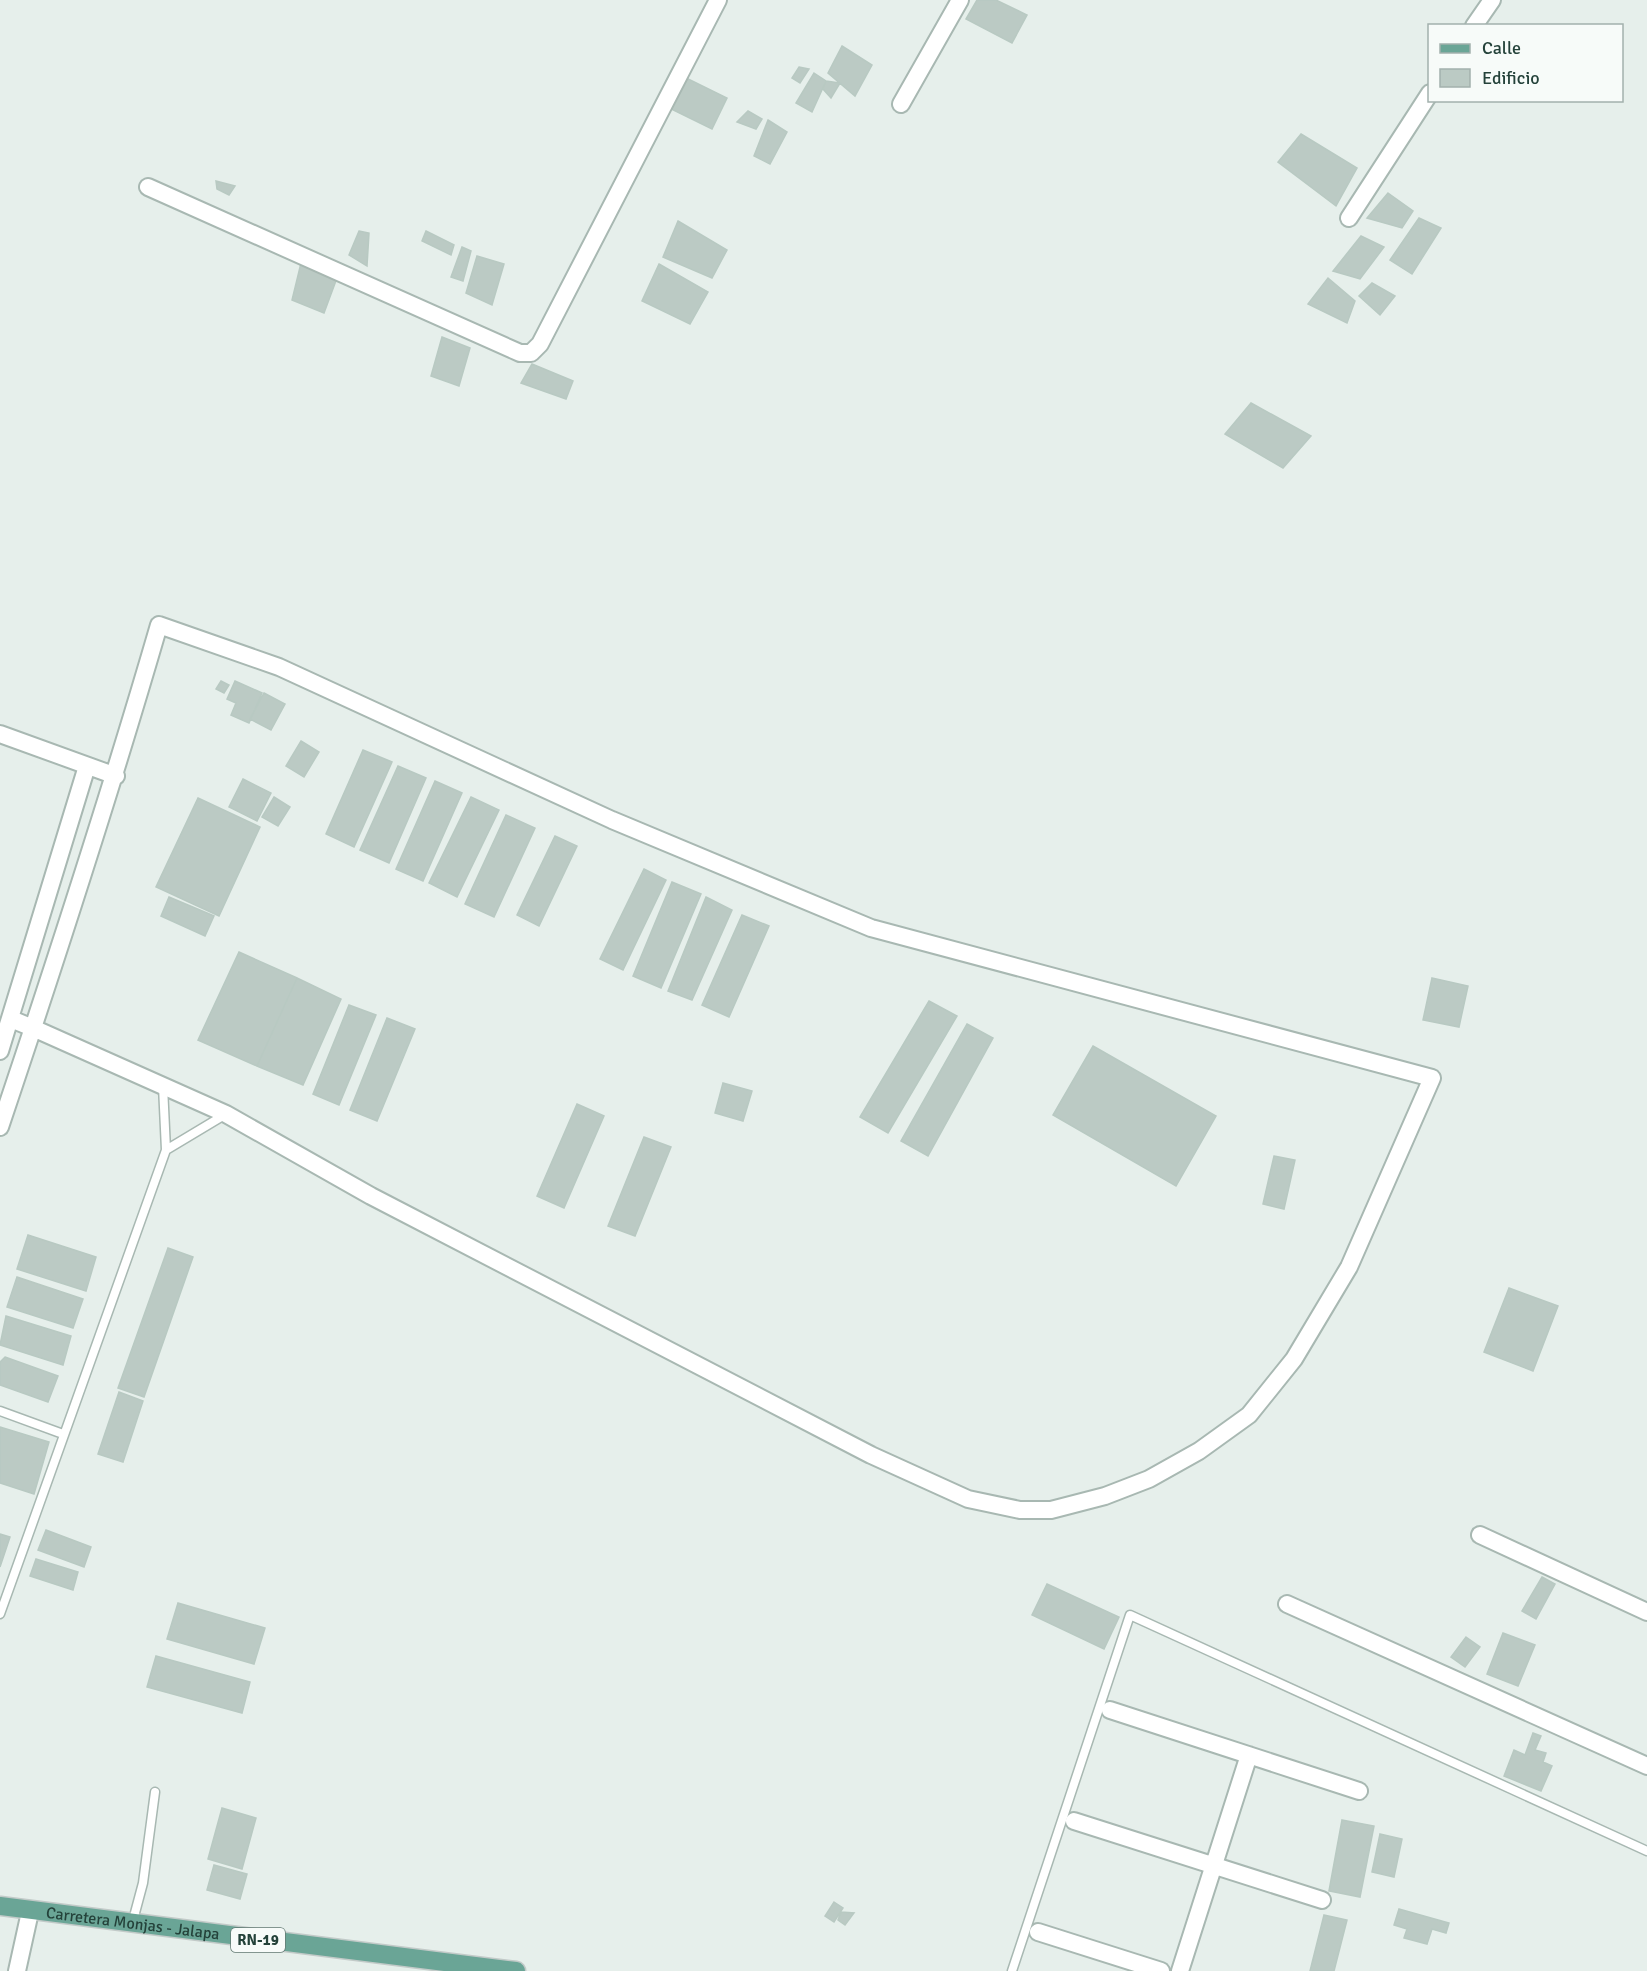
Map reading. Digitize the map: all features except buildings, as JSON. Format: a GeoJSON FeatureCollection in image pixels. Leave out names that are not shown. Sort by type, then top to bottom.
{"type":"FeatureCollection","features":[{"type":"Feature","properties":{"kind":"main road","name":"Carretera Monjas - Jalapa"},"geometry":{"type":"LineString","coordinates":[[0,1906],[30,1912],[516,1971]]}},
{"type":"Feature","properties":{"kind":"street"},"geometry":{"type":"LineString","coordinates":[[148,187],[520,353],[531,353],[540,345],[718,0]]}},
{"type":"Feature","properties":{"kind":"street"},"geometry":{"type":"LineString","coordinates":[[901,104],[960,0]]}},
{"type":"Feature","properties":{"kind":"street"},"geometry":{"type":"LineString","coordinates":[[1475,24],[1492,0]]}},
{"type":"Feature","properties":{"kind":"street"},"geometry":{"type":"LineString","coordinates":[[1349,218],[1428,96]]}},
{"type":"Feature","properties":{"kind":"street"},"geometry":{"type":"LineString","coordinates":[[0,1127],[33,1028],[116,776],[159,625],[279,667],[612,820],[871,928],[1432,1078],[1349,1267],[1294,1359],[1250,1414],[1199,1451],[1149,1479],[1105,1496],[1051,1509],[1020,1510],[968,1499],[870,1455],[382,1201],[226,1114],[33,1028],[11,1019]]}},
{"type":"Feature","properties":{"kind":"street"},"geometry":{"type":"LineString","coordinates":[[0,734],[116,776]]}},
{"type":"Feature","properties":{"kind":"street"},"geometry":{"type":"LineString","coordinates":[[0,1051],[87,766]]}},
{"type":"Feature","properties":{"kind":"street"},"geometry":{"type":"LineString","coordinates":[[1480,1535],[1647,1612]]}},
{"type":"Feature","properties":{"kind":"street"},"geometry":{"type":"LineString","coordinates":[[1287,1605],[1647,1766]]}},
{"type":"Feature","properties":{"kind":"street"},"geometry":{"type":"LineString","coordinates":[[1110,1710],[1359,1791]]}},
{"type":"Feature","properties":{"kind":"street"},"geometry":{"type":"LineString","coordinates":[[1180,1971],[1249,1755]]}},
{"type":"Feature","properties":{"kind":"street"},"geometry":{"type":"LineString","coordinates":[[1074,1821],[1322,1900]]}},
{"type":"Feature","properties":{"kind":"street"},"geometry":{"type":"LineString","coordinates":[[17,1971],[30,1912]]}},
{"type":"Feature","properties":{"kind":"street"},"geometry":{"type":"LineString","coordinates":[[1038,1932],[1161,1971]]}},
{"type":"Feature","properties":{"kind":"lane"},"geometry":{"type":"LineString","coordinates":[[0,1614],[166,1150],[163,1086]]}},
{"type":"Feature","properties":{"kind":"lane"},"geometry":{"type":"LineString","coordinates":[[166,1150],[226,1114]]}},
{"type":"Feature","properties":{"kind":"lane"},"geometry":{"type":"LineString","coordinates":[[0,1411],[63,1434]]}},
{"type":"Feature","properties":{"kind":"lane"},"geometry":{"type":"LineString","coordinates":[[1012,1971],[1130,1615],[1647,1851]]}},
{"type":"Feature","properties":{"kind":"lane"},"geometry":{"type":"LineString","coordinates":[[132,1924],[143,1883],[156,1792]]}}]}
